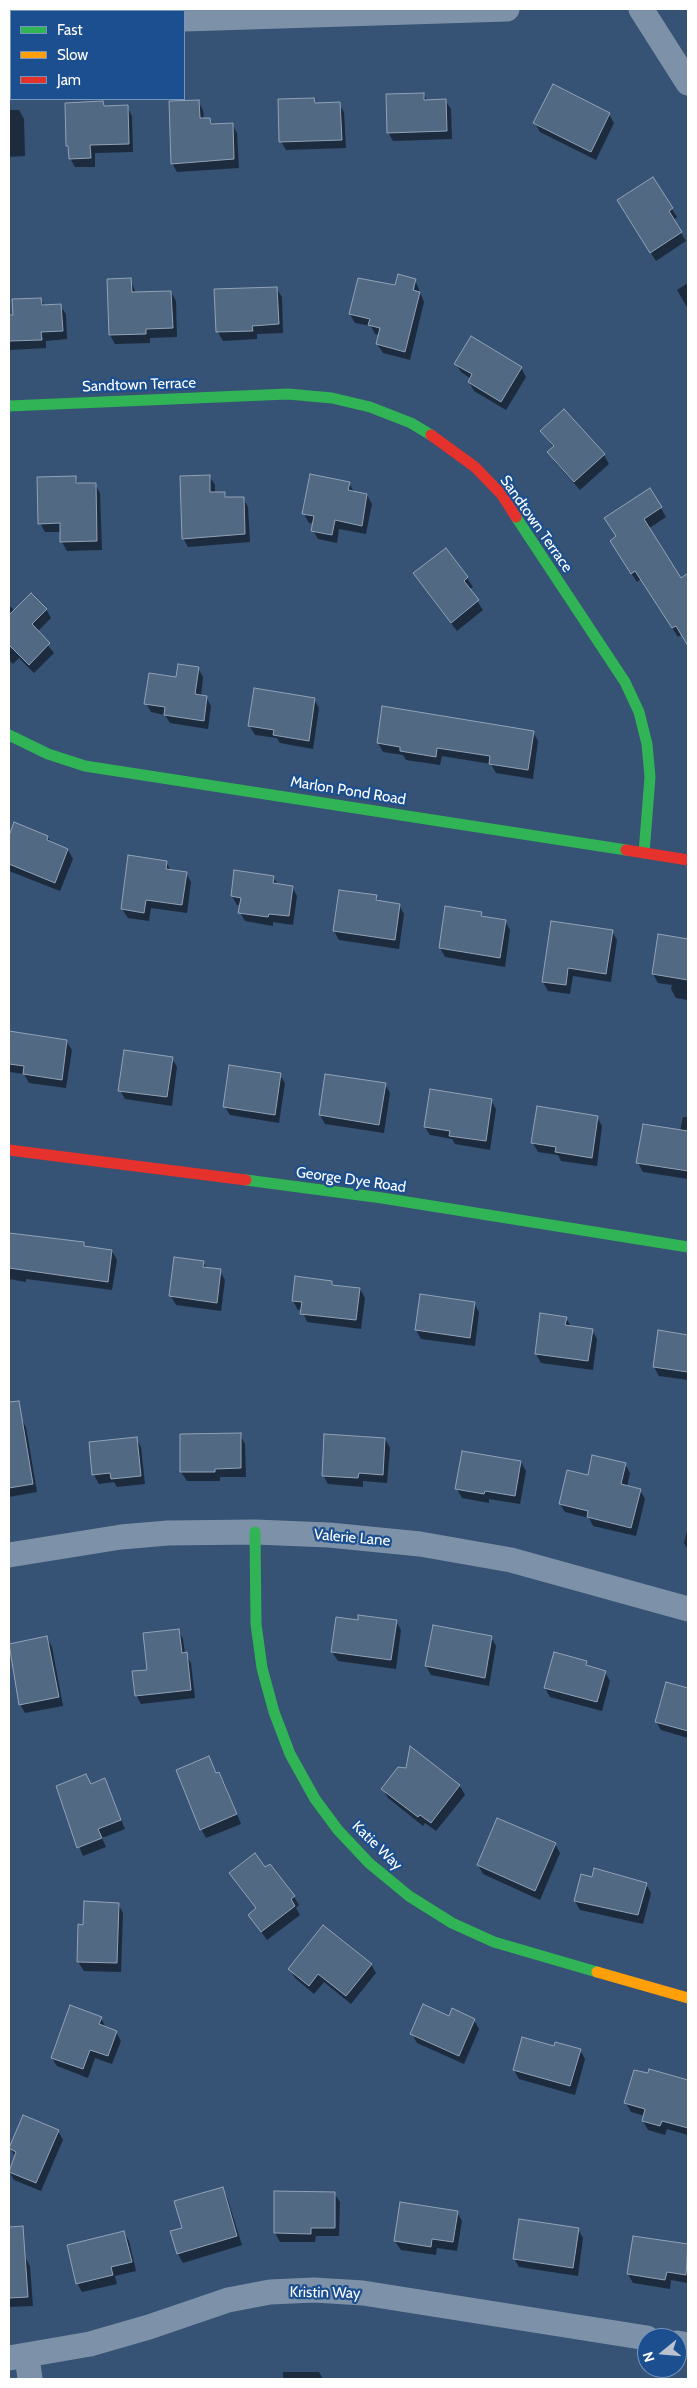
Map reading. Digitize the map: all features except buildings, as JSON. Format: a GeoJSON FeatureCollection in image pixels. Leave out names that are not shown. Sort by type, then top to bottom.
{"type":"FeatureCollection","features":[{"type":"Feature","properties":{"kind":"street"},"geometry":{"type":"LineString","coordinates":[[185,19],[507,9]]}},
{"type":"Feature","properties":{"kind":"street"},"geometry":{"type":"LineString","coordinates":[[641,9],[688,83]]}},
{"type":"Feature","properties":{"kind":"street","name":"Sandtown Terrace"},"geometry":{"type":"LineString","coordinates":[[9,406],[288,394],[332,398],[370,407],[411,423],[444,443],[475,467],[502,495],[625,682],[639,712],[647,744],[650,777],[644,853]]}},
{"type":"Feature","properties":{"kind":"street","name":"Marlon Pond Road"},"geometry":{"type":"LineString","coordinates":[[9,735],[48,754],[85,766],[688,860]]}},
{"type":"Feature","properties":{"kind":"street","name":"George Dye Road"},"geometry":{"type":"LineString","coordinates":[[9,1150],[382,1198],[688,1247]]}},
{"type":"Feature","properties":{"kind":"street","name":"Valerie Lane"},"geometry":{"type":"LineString","coordinates":[[9,1555],[121,1537],[168,1533],[255,1532],[329,1535],[420,1544],[511,1560],[688,1609]]}},
{"type":"Feature","properties":{"kind":"street","name":"Katie Way"},"geometry":{"type":"LineString","coordinates":[[255,1532],[256,1624],[262,1668],[274,1712],[290,1754],[316,1799],[338,1830],[369,1863],[408,1896],[452,1923],[494,1942],[688,1998]]}},
{"type":"Feature","properties":{"kind":"street","name":"Kristin Way"},"geometry":{"type":"LineString","coordinates":[[22,2364],[149,2328],[228,2300],[270,2292],[314,2290],[363,2293],[637,2336]]}},
{"type":"Feature","properties":{"kind":"traffic: fast"},"geometry":{"type":"LineString","coordinates":[[9,406],[288,394],[332,398],[370,407],[411,423],[431,435]]}},
{"type":"Feature","properties":{"kind":"traffic: fast"},"geometry":{"type":"LineString","coordinates":[[516,517],[625,682],[639,712],[647,744],[650,777],[644,853]]}},
{"type":"Feature","properties":{"kind":"traffic: fast"},"geometry":{"type":"LineString","coordinates":[[9,735],[48,754],[85,766],[626,850]]}},
{"type":"Feature","properties":{"kind":"traffic: fast"},"geometry":{"type":"LineString","coordinates":[[246,1180],[382,1198],[688,1247]]}},
{"type":"Feature","properties":{"kind":"traffic: fast"},"geometry":{"type":"LineString","coordinates":[[255,1532],[256,1624],[262,1668],[274,1712],[290,1754],[315,1799],[338,1830],[369,1863],[409,1896],[452,1923],[494,1942],[597,1972]]}},
{"type":"Feature","properties":{"kind":"traffic: slow"},"geometry":{"type":"LineString","coordinates":[[597,1972],[688,1998]]}},
{"type":"Feature","properties":{"kind":"traffic: jam"},"geometry":{"type":"LineString","coordinates":[[431,435],[475,467],[502,495],[516,517]]}},
{"type":"Feature","properties":{"kind":"traffic: jam"},"geometry":{"type":"LineString","coordinates":[[626,850],[688,860]]}},
{"type":"Feature","properties":{"kind":"traffic: jam"},"geometry":{"type":"LineString","coordinates":[[9,1150],[246,1180]]}}]}
